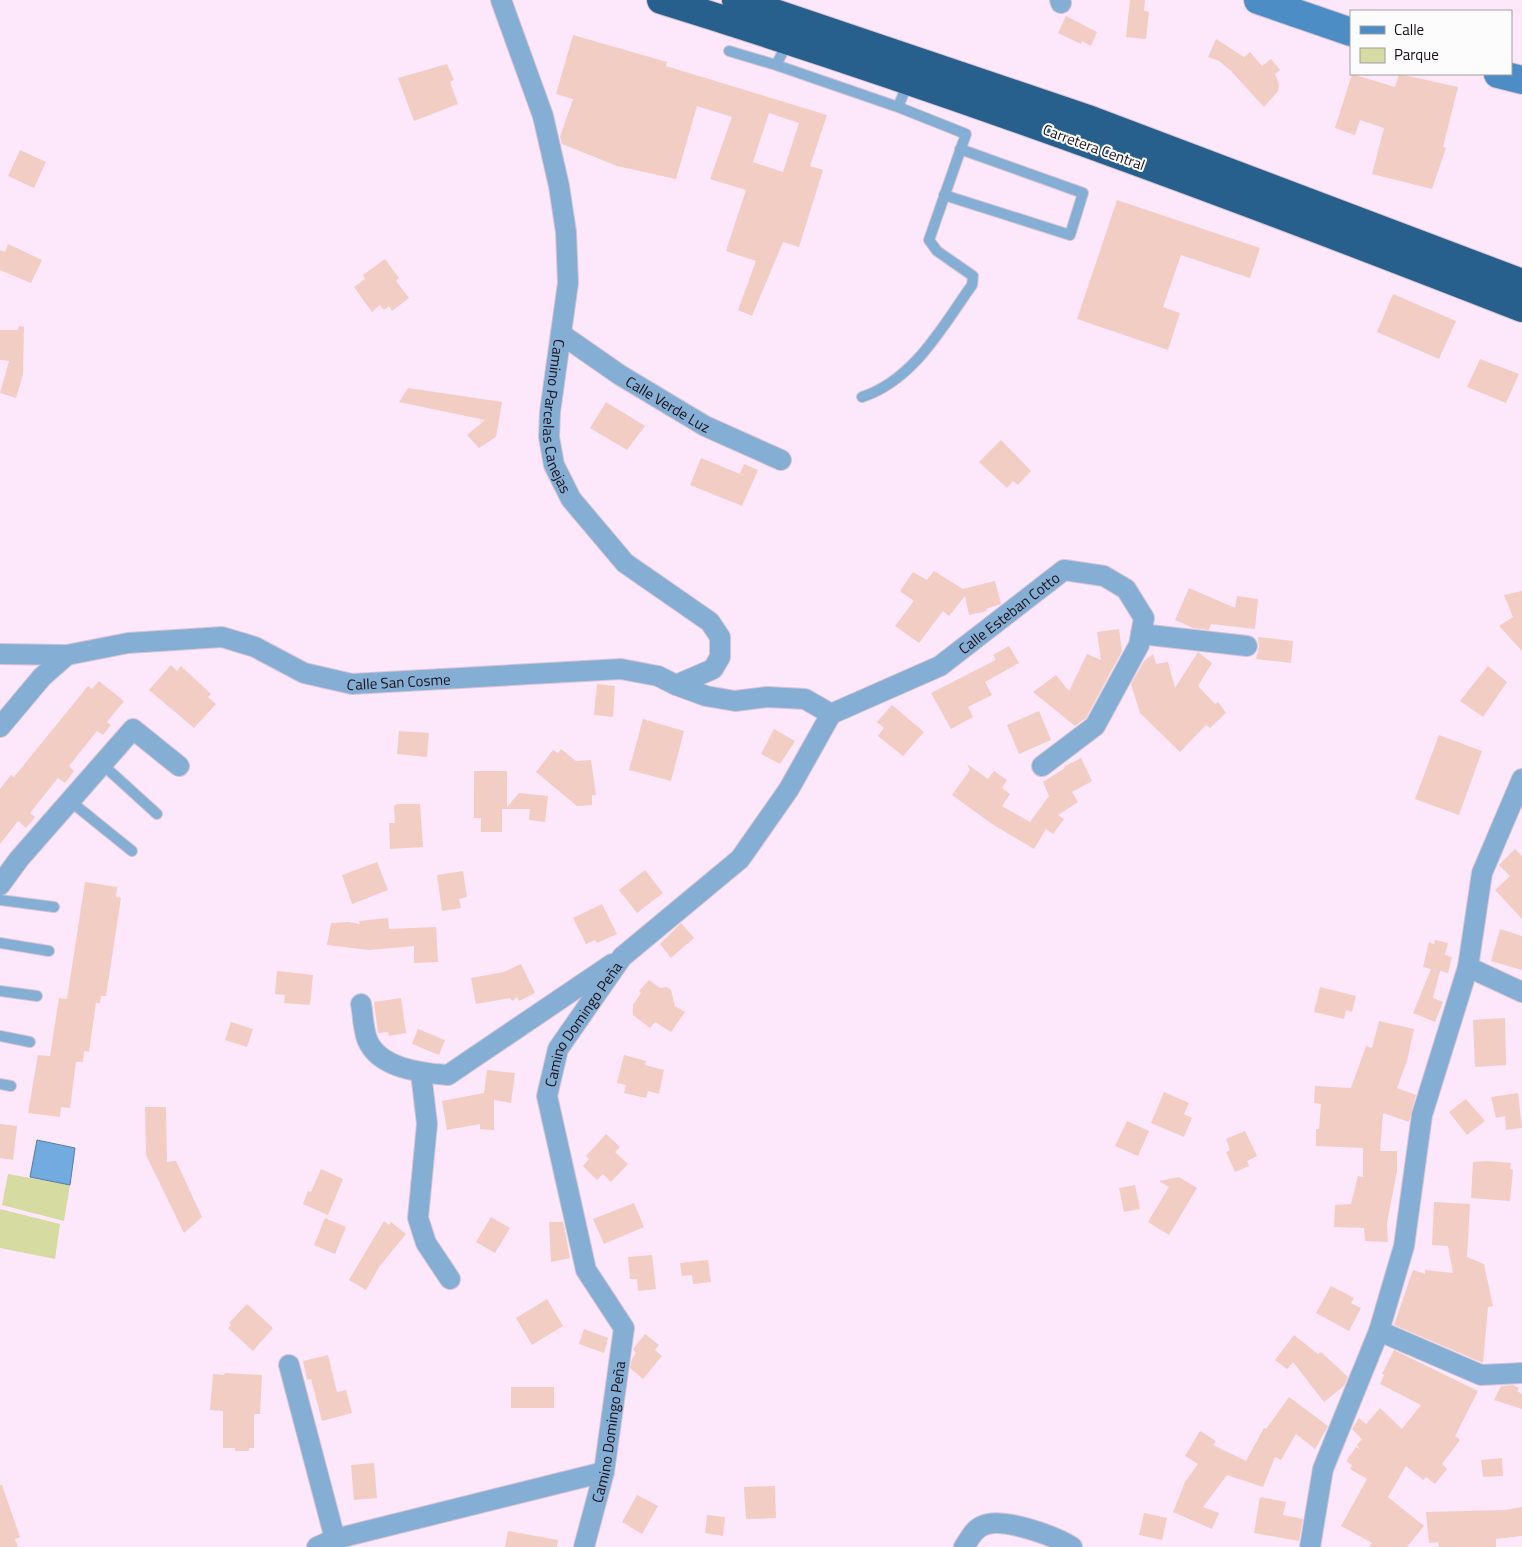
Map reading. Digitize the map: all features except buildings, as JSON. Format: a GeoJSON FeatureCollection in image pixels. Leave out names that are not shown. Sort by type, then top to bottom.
{"type":"FeatureCollection","features":[{"type":"Feature","properties":{"kind":"highway","name":"Carretera Central"},"geometry":{"type":"LineString","coordinates":[[661,0],[908,82],[1309,225],[1522,308]]}},
{"type":"Feature","properties":{"kind":"highway","name":"Carretera Central"},"geometry":{"type":"LineString","coordinates":[[736,0],[1091,120],[1522,283]]}},
{"type":"Feature","properties":{"kind":"street","name":"Camino Parcelas Canejas"},"geometry":{"type":"LineString","coordinates":[[501,0],[543,116],[559,186],[566,232],[568,284],[550,412],[549,437],[554,465],[571,499],[625,564],[710,622],[720,637],[720,657],[713,669],[676,685]]}},
{"type":"Feature","properties":{"kind":"street"},"geometry":{"type":"LineString","coordinates":[[1258,0],[1350,32]]}},
{"type":"Feature","properties":{"kind":"street"},"geometry":{"type":"LineString","coordinates":[[1502,75],[1522,80]]}},
{"type":"Feature","properties":{"kind":"street","name":"Calle Verde Luz"},"geometry":{"type":"LineString","coordinates":[[561,334],[620,375],[705,426],[781,460]]}},
{"type":"Feature","properties":{"kind":"street","name":"Calle Esteban Cotto"},"geometry":{"type":"LineString","coordinates":[[831,714],[940,666],[1064,570],[1104,576],[1126,589],[1144,618],[1139,645],[1096,726],[1042,766]]}},
{"type":"Feature","properties":{"kind":"street"},"geometry":{"type":"LineString","coordinates":[[1141,634],[1247,646]]}},
{"type":"Feature","properties":{"kind":"street","name":"Calle San Cosme"},"geometry":{"type":"LineString","coordinates":[[0,654],[67,655],[128,643],[222,637],[255,647],[304,674],[352,684],[621,669],[658,676],[706,696],[735,702],[767,697],[805,699],[831,714]]}},
{"type":"Feature","properties":{"kind":"street"},"geometry":{"type":"LineString","coordinates":[[0,727],[42,677],[67,655]]}},
{"type":"Feature","properties":{"kind":"street","name":"Camino Domingo Peña"},"geometry":{"type":"LineString","coordinates":[[584,1547],[604,1472],[624,1328],[586,1270],[547,1096],[558,1049],[622,957],[740,858],[789,788],[831,714]]}},
{"type":"Feature","properties":{"kind":"street"},"geometry":{"type":"LineString","coordinates":[[0,885],[133,729],[179,766]]}},
{"type":"Feature","properties":{"kind":"street"},"geometry":{"type":"LineString","coordinates":[[1310,1547],[1324,1469],[1379,1331],[1404,1246],[1422,1116],[1468,967],[1482,873],[1522,779]]}},
{"type":"Feature","properties":{"kind":"street"},"geometry":{"type":"LineString","coordinates":[[362,1004],[367,1039],[386,1061],[421,1073],[448,1075],[622,957]]}},
{"type":"Feature","properties":{"kind":"street"},"geometry":{"type":"LineString","coordinates":[[1468,967],[1522,992]]}},
{"type":"Feature","properties":{"kind":"street"},"geometry":{"type":"LineString","coordinates":[[421,1073],[427,1124],[418,1218],[426,1244],[450,1278]]}},
{"type":"Feature","properties":{"kind":"street"},"geometry":{"type":"LineString","coordinates":[[1379,1331],[1481,1376],[1522,1373]]}},
{"type":"Feature","properties":{"kind":"street"},"geometry":{"type":"LineString","coordinates":[[289,1365],[335,1539]]}},
{"type":"Feature","properties":{"kind":"street"},"geometry":{"type":"LineString","coordinates":[[317,1547],[335,1539],[604,1472]]}},
{"type":"Feature","properties":{"kind":"street"},"geometry":{"type":"LineString","coordinates":[[964,1547],[976,1530],[983,1525],[994,1523],[1016,1525],[1063,1541],[1072,1547]]}},
{"type":"Feature","properties":{"kind":"lane"},"geometry":{"type":"LineString","coordinates":[[776,65],[789,41]]}},
{"type":"Feature","properties":{"kind":"lane"},"geometry":{"type":"LineString","coordinates":[[729,51],[898,107],[966,134],[929,240],[937,251],[973,276],[972,285],[920,358],[881,390],[862,397]]}},
{"type":"Feature","properties":{"kind":"lane"},"geometry":{"type":"LineString","coordinates":[[898,107],[908,82]]}},
{"type":"Feature","properties":{"kind":"lane"},"geometry":{"type":"LineString","coordinates":[[944,195],[1070,235],[1083,193],[960,149]]}},
{"type":"Feature","properties":{"kind":"lane"},"geometry":{"type":"LineString","coordinates":[[102,764],[157,814]]}},
{"type":"Feature","properties":{"kind":"lane"},"geometry":{"type":"LineString","coordinates":[[70,801],[132,851]]}},
{"type":"Feature","properties":{"kind":"lane"},"geometry":{"type":"LineString","coordinates":[[0,900],[54,907]]}},
{"type":"Feature","properties":{"kind":"lane"},"geometry":{"type":"LineString","coordinates":[[0,943],[49,951]]}},
{"type":"Feature","properties":{"kind":"lane"},"geometry":{"type":"LineString","coordinates":[[0,991],[37,996]]}},
{"type":"Feature","properties":{"kind":"lane"},"geometry":{"type":"LineString","coordinates":[[0,1036],[30,1042]]}},
{"type":"Feature","properties":{"kind":"green space"},"geometry":{"type":"Polygon","coordinates":[[[8,1174],[70,1185],[64,1221],[2,1205],[8,1174]]]}},
{"type":"Feature","properties":{"kind":"green space"},"geometry":{"type":"Polygon","coordinates":[[[0,1209],[60,1224],[55,1259],[0,1248],[0,1209]]]}},
{"type":"Feature","properties":{"kind":"water"},"geometry":{"type":"Polygon","coordinates":[[[37,1140],[75,1148],[70,1185],[30,1177],[37,1140]]]}}]}
